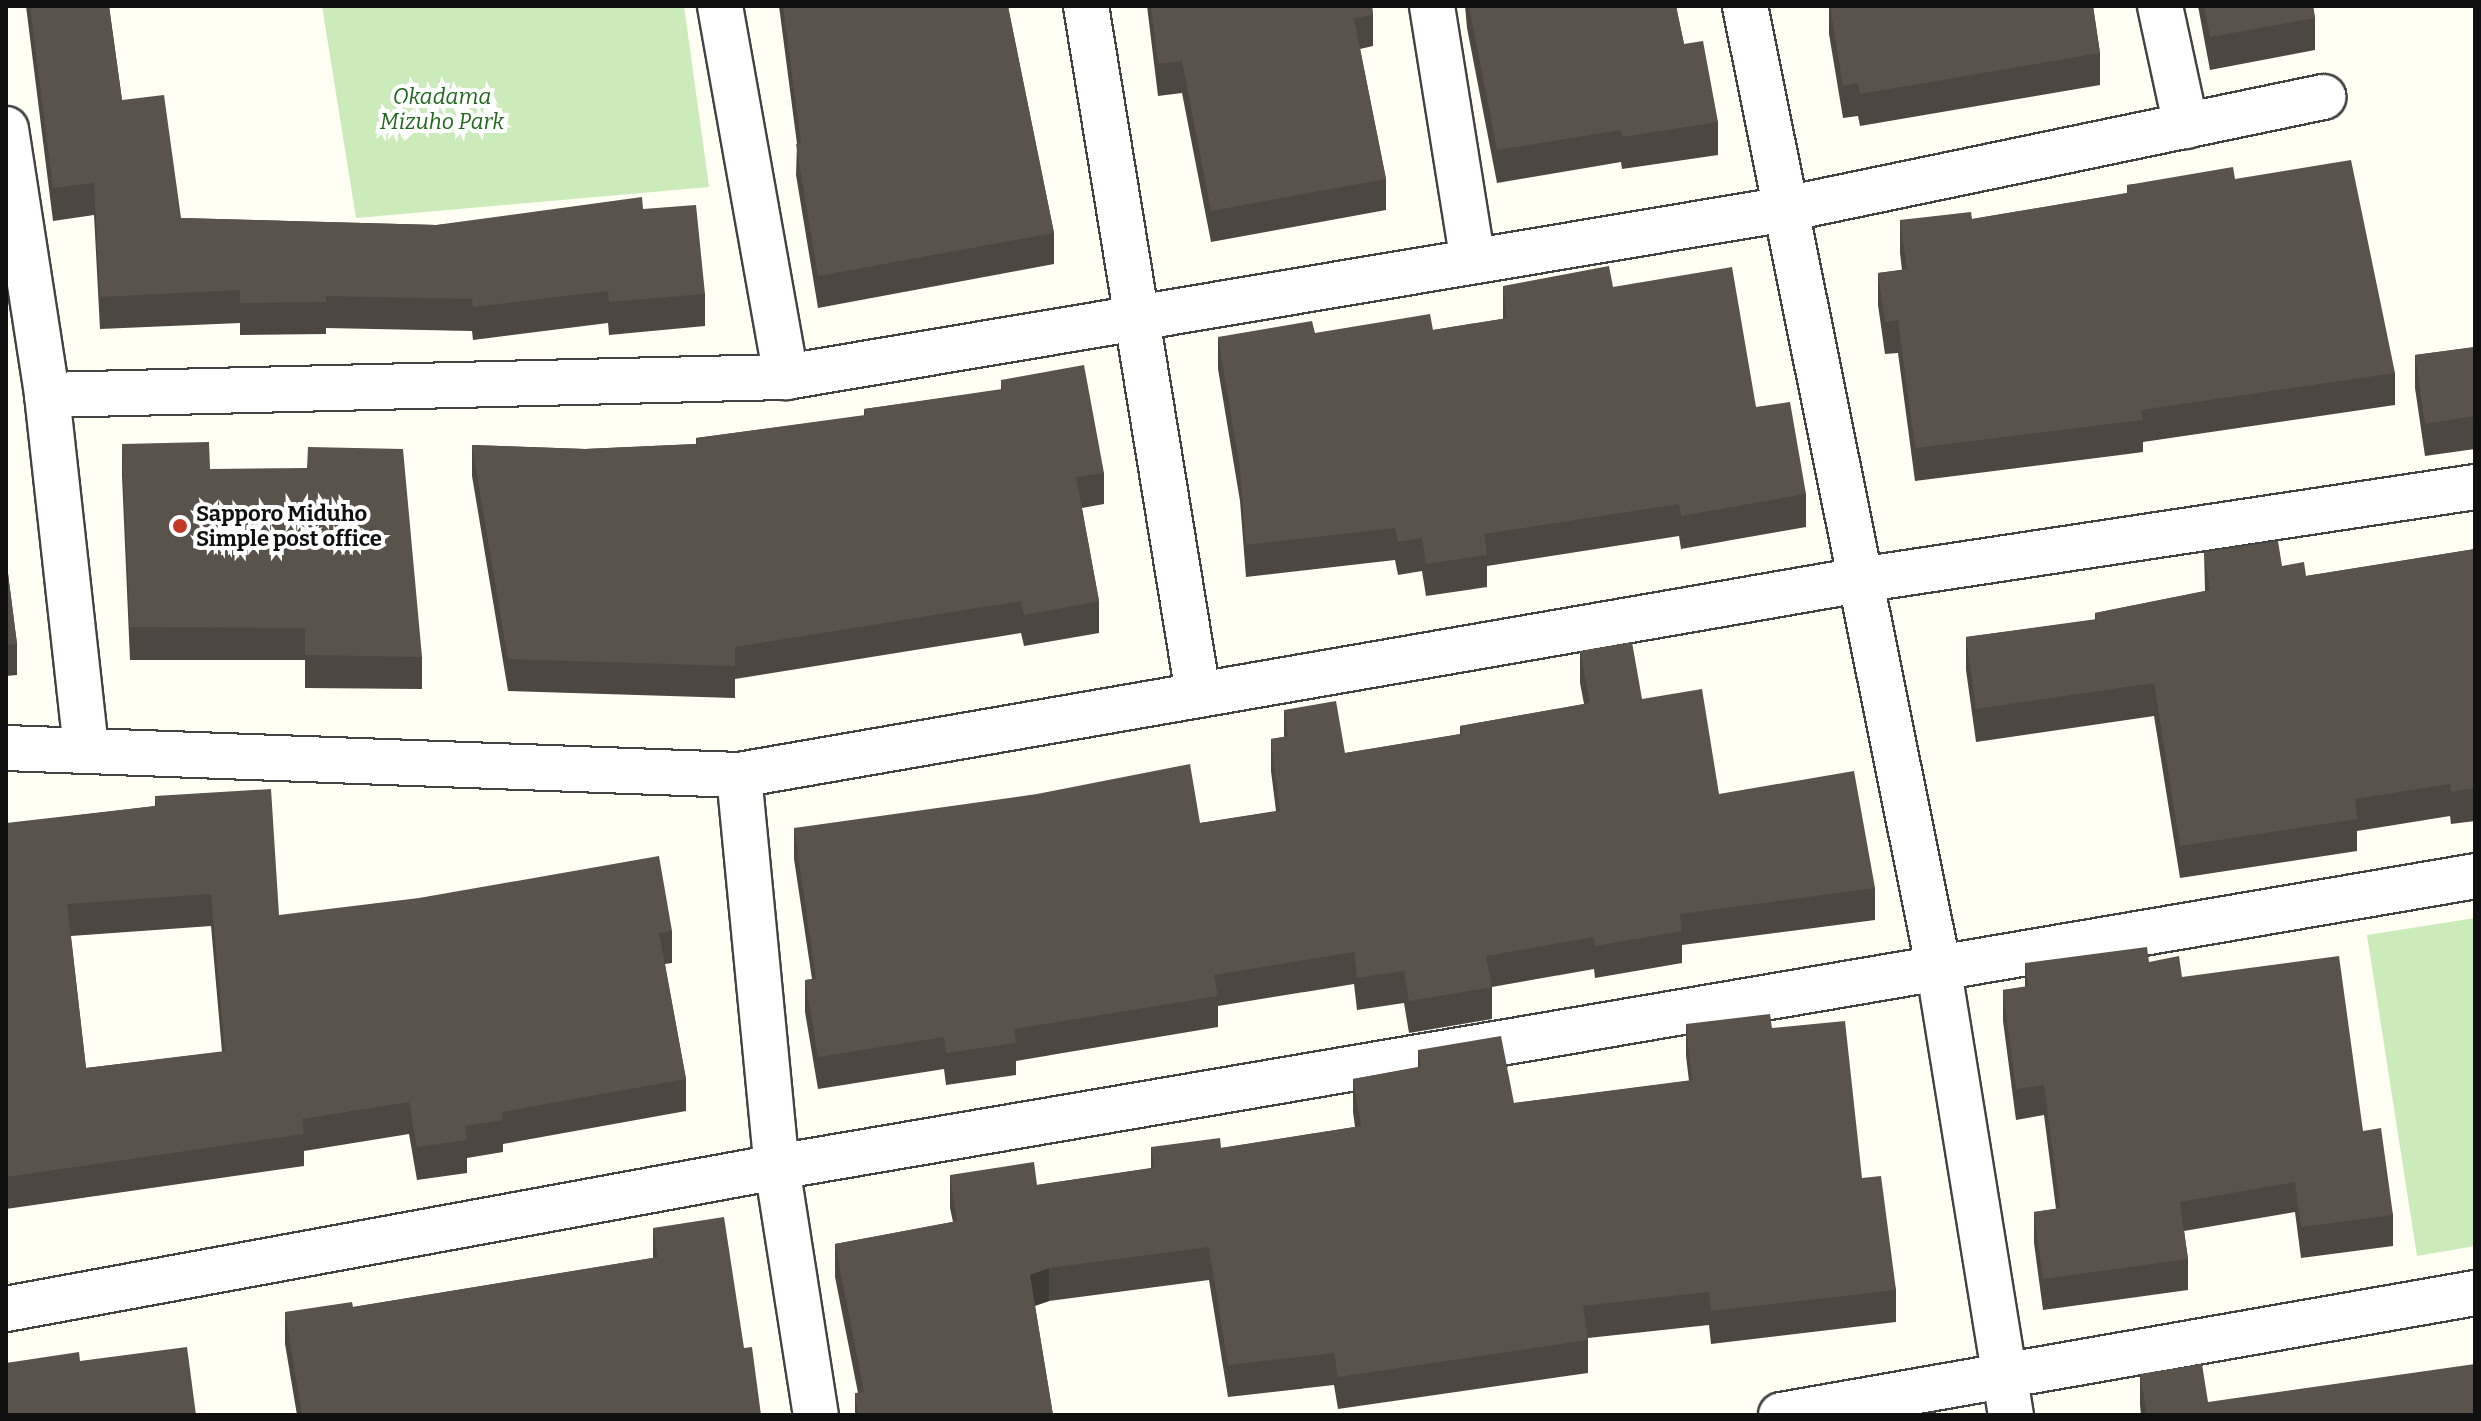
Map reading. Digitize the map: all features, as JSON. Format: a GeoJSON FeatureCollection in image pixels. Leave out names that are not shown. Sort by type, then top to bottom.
{"type":"FeatureCollection","features":[{"type":"Feature","properties":{"kind":"street"},"geometry":{"type":"LineString","coordinates":[[720,6],[786,377]]}},
{"type":"Feature","properties":{"kind":"street"},"geometry":{"type":"LineString","coordinates":[[1086,6],[1140,318],[1198,694]]}},
{"type":"Feature","properties":{"kind":"street"},"geometry":{"type":"LineString","coordinates":[[1432,6],[1473,261]]}},
{"type":"Feature","properties":{"kind":"street"},"geometry":{"type":"LineString","coordinates":[[1745,6],[1938,965],[2008,1395]]}},
{"type":"Feature","properties":{"kind":"street"},"geometry":{"type":"LineString","coordinates":[[2160,6],[2186,126]]}},
{"type":"Feature","properties":{"kind":"street"},"geometry":{"type":"LineString","coordinates":[[47,395],[786,377],[1786,209],[2323,97]]}},
{"type":"Feature","properties":{"kind":"street"},"geometry":{"type":"LineString","coordinates":[[6,129],[47,395],[86,750]]}},
{"type":"Feature","properties":{"kind":"street"},"geometry":{"type":"LineString","coordinates":[[6,748],[739,775],[1860,580],[2475,487]]}},
{"type":"Feature","properties":{"kind":"street"},"geometry":{"type":"LineString","coordinates":[[739,775],[777,1167],[816,1415]]}},
{"type":"Feature","properties":{"kind":"street"},"geometry":{"type":"LineString","coordinates":[[6,1309],[777,1167],[1938,965],[2475,876]]}},
{"type":"Feature","properties":{"kind":"street"},"geometry":{"type":"LineString","coordinates":[[1781,1415],[2008,1395],[2475,1293]]}},
{"type":"Feature","properties":{"kind":"green space","name":"Okadama Mizuho Park"},"geometry":{"type":"Polygon","coordinates":[[[322,6],[684,6],[709,187],[356,218],[322,6]]]}},
{"type":"Feature","properties":{"kind":"green space"},"geometry":{"type":"Polygon","coordinates":[[[2475,918],[2475,1246],[2417,1256],[2367,935],[2475,918]]]}},
{"type":"Feature","properties":{"kind":"building"},"geometry":{"type":"Polygon","coordinates":[[[30,6],[109,6],[122,100],[164,95],[181,218],[436,225],[642,197],[643,209],[696,205],[705,294],[609,302],[608,291],[473,307],[472,299],[326,296],[326,302],[240,303],[240,290],[100,297],[94,183],[53,188],[30,6]]]}},
{"type":"Feature","properties":{"kind":"building"},"geometry":{"type":"Polygon","coordinates":[[[783,6],[1008,6],[1054,233],[818,276],[796,144],[801,143],[783,6]]]}},
{"type":"Feature","properties":{"kind":"building"},"geometry":{"type":"Polygon","coordinates":[[[1151,6],[1372,6],[1373,15],[1354,18],[1386,179],[1211,211],[1182,61],[1158,64],[1151,6]]]}},
{"type":"Feature","properties":{"kind":"building"},"geometry":{"type":"Polygon","coordinates":[[[1469,6],[1676,6],[1684,44],[1703,41],[1718,122],[1622,137],[1621,130],[1497,150],[1469,6]]]}},
{"type":"Feature","properties":{"kind":"building"},"geometry":{"type":"Polygon","coordinates":[[[1830,6],[2093,6],[2100,53],[1860,94],[1858,83],[1843,86],[1830,6]]]}},
{"type":"Feature","properties":{"kind":"building"},"geometry":{"type":"Polygon","coordinates":[[[2204,6],[2313,6],[2315,18],[2210,37],[2204,6]]]}},
{"type":"Feature","properties":{"kind":"building"},"geometry":{"type":"Polygon","coordinates":[[[2351,160],[2395,373],[2141,410],[2143,420],[1915,448],[1898,320],[1885,322],[1878,273],[1907,269],[1900,220],[1971,212],[1972,219],[2128,193],[2127,185],[2233,167],[2235,179],[2351,160]]]}},
{"type":"Feature","properties":{"kind":"building"},"geometry":{"type":"Polygon","coordinates":[[[1609,266],[1613,287],[1732,267],[1756,407],[1790,402],[1806,494],[1681,516],[1679,504],[1484,534],[1487,555],[1426,564],[1422,538],[1398,542],[1395,528],[1246,545],[1240,469],[1218,337],[1312,321],[1315,333],[1430,314],[1433,330],[1507,318],[1503,286],[1609,266]]]}},
{"type":"Feature","properties":{"kind":"building"},"geometry":{"type":"Polygon","coordinates":[[[2475,347],[2475,416],[2425,424],[2415,355],[2475,347]]]}},
{"type":"Feature","properties":{"kind":"building"},"geometry":{"type":"Polygon","coordinates":[[[1084,365],[1104,473],[1076,477],[1099,601],[1024,615],[1021,601],[735,647],[735,666],[508,659],[472,445],[585,449],[697,444],[696,438],[865,415],[864,409],[1002,389],[1001,380],[1084,365]]]}},
{"type":"Feature","properties":{"kind":"building"},"geometry":{"type":"Polygon","coordinates":[[[209,442],[210,469],[307,468],[308,447],[403,449],[422,657],[305,655],[305,628],[130,627],[122,444],[209,442]]]}},
{"type":"Feature","properties":{"kind":"building"},"geometry":{"type":"Polygon","coordinates":[[[2278,541],[2282,566],[2304,562],[2306,576],[2475,549],[2475,788],[2451,792],[2450,784],[2355,799],[2357,819],[2180,846],[2154,683],[1976,709],[1966,637],[2097,619],[2095,613],[2210,590],[2204,552],[2278,541]]]}},
{"type":"Feature","properties":{"kind":"building"},"geometry":{"type":"Polygon","coordinates":[[[6,558],[17,644],[6,645],[6,558]]]}},
{"type":"Feature","properties":{"kind":"building"},"geometry":{"type":"Polygon","coordinates":[[[1632,642],[1642,699],[1702,689],[1719,794],[1854,771],[1875,888],[1680,914],[1682,931],[1595,946],[1594,937],[1486,956],[1492,987],[1409,1001],[1404,971],[1357,978],[1354,952],[1214,975],[1218,996],[1014,1029],[1016,1043],[946,1053],[944,1037],[818,1057],[805,980],[816,979],[794,828],[1037,794],[1190,764],[1200,823],[1280,811],[1271,739],[1288,736],[1284,710],[1336,701],[1345,753],[1462,734],[1460,726],[1590,703],[1580,651],[1632,642]]]}},
{"type":"Feature","properties":{"kind":"building"},"geometry":{"type":"Polygon","coordinates":[[[271,789],[279,915],[419,898],[659,856],[672,931],[659,933],[686,1079],[502,1112],[503,1120],[465,1126],[467,1140],[417,1147],[409,1102],[302,1119],[304,1134],[6,1177],[6,823],[156,806],[155,796],[271,789]],[[211,894],[67,904],[86,1068],[225,1051],[211,894]]]}},
{"type":"Feature","properties":{"kind":"building"},"geometry":{"type":"Polygon","coordinates":[[[2147,947],[2149,962],[2179,956],[2182,977],[2339,956],[2363,1131],[2381,1128],[2393,1215],[2301,1227],[2295,1182],[2180,1202],[2188,1259],[2043,1279],[2034,1212],[2060,1208],[2044,1085],[2016,1089],[2003,990],[2028,986],[2025,963],[2147,947]]]}},
{"type":"Feature","properties":{"kind":"building"},"geometry":{"type":"Polygon","coordinates":[[[1770,1014],[1772,1028],[1845,1021],[1862,1178],[1881,1176],[1896,1290],[1711,1311],[1709,1292],[1583,1306],[1588,1340],[1338,1377],[1334,1353],[1228,1365],[1209,1247],[1049,1268],[1030,1275],[1053,1415],[858,1415],[855,1393],[864,1392],[835,1244],[957,1221],[950,1175],[1034,1162],[1037,1185],[1154,1168],[1151,1147],[1220,1138],[1221,1148],[1361,1126],[1353,1079],[1421,1067],[1418,1050],[1501,1036],[1514,1103],[1692,1080],[1686,1024],[1770,1014]]]}},
{"type":"Feature","properties":{"kind":"building"},"geometry":{"type":"Polygon","coordinates":[[[724,1217],[744,1348],[752,1347],[761,1415],[302,1415],[285,1312],[352,1302],[353,1307],[658,1257],[653,1228],[724,1217]]]}},
{"type":"Feature","properties":{"kind":"building"},"geometry":{"type":"Polygon","coordinates":[[[187,1347],[196,1415],[6,1415],[6,1363],[79,1352],[80,1361],[187,1347]]]}},
{"type":"Feature","properties":{"kind":"building"},"geometry":{"type":"Polygon","coordinates":[[[2202,1364],[2208,1402],[2475,1364],[2475,1415],[2147,1415],[2140,1374],[2202,1364]]]}},
{"type":"Feature","properties":{"kind":"place","name":"Sapporo Miduho Simple post office"},"geometry":{"type":"Point","coordinates":[180,526]}}]}
